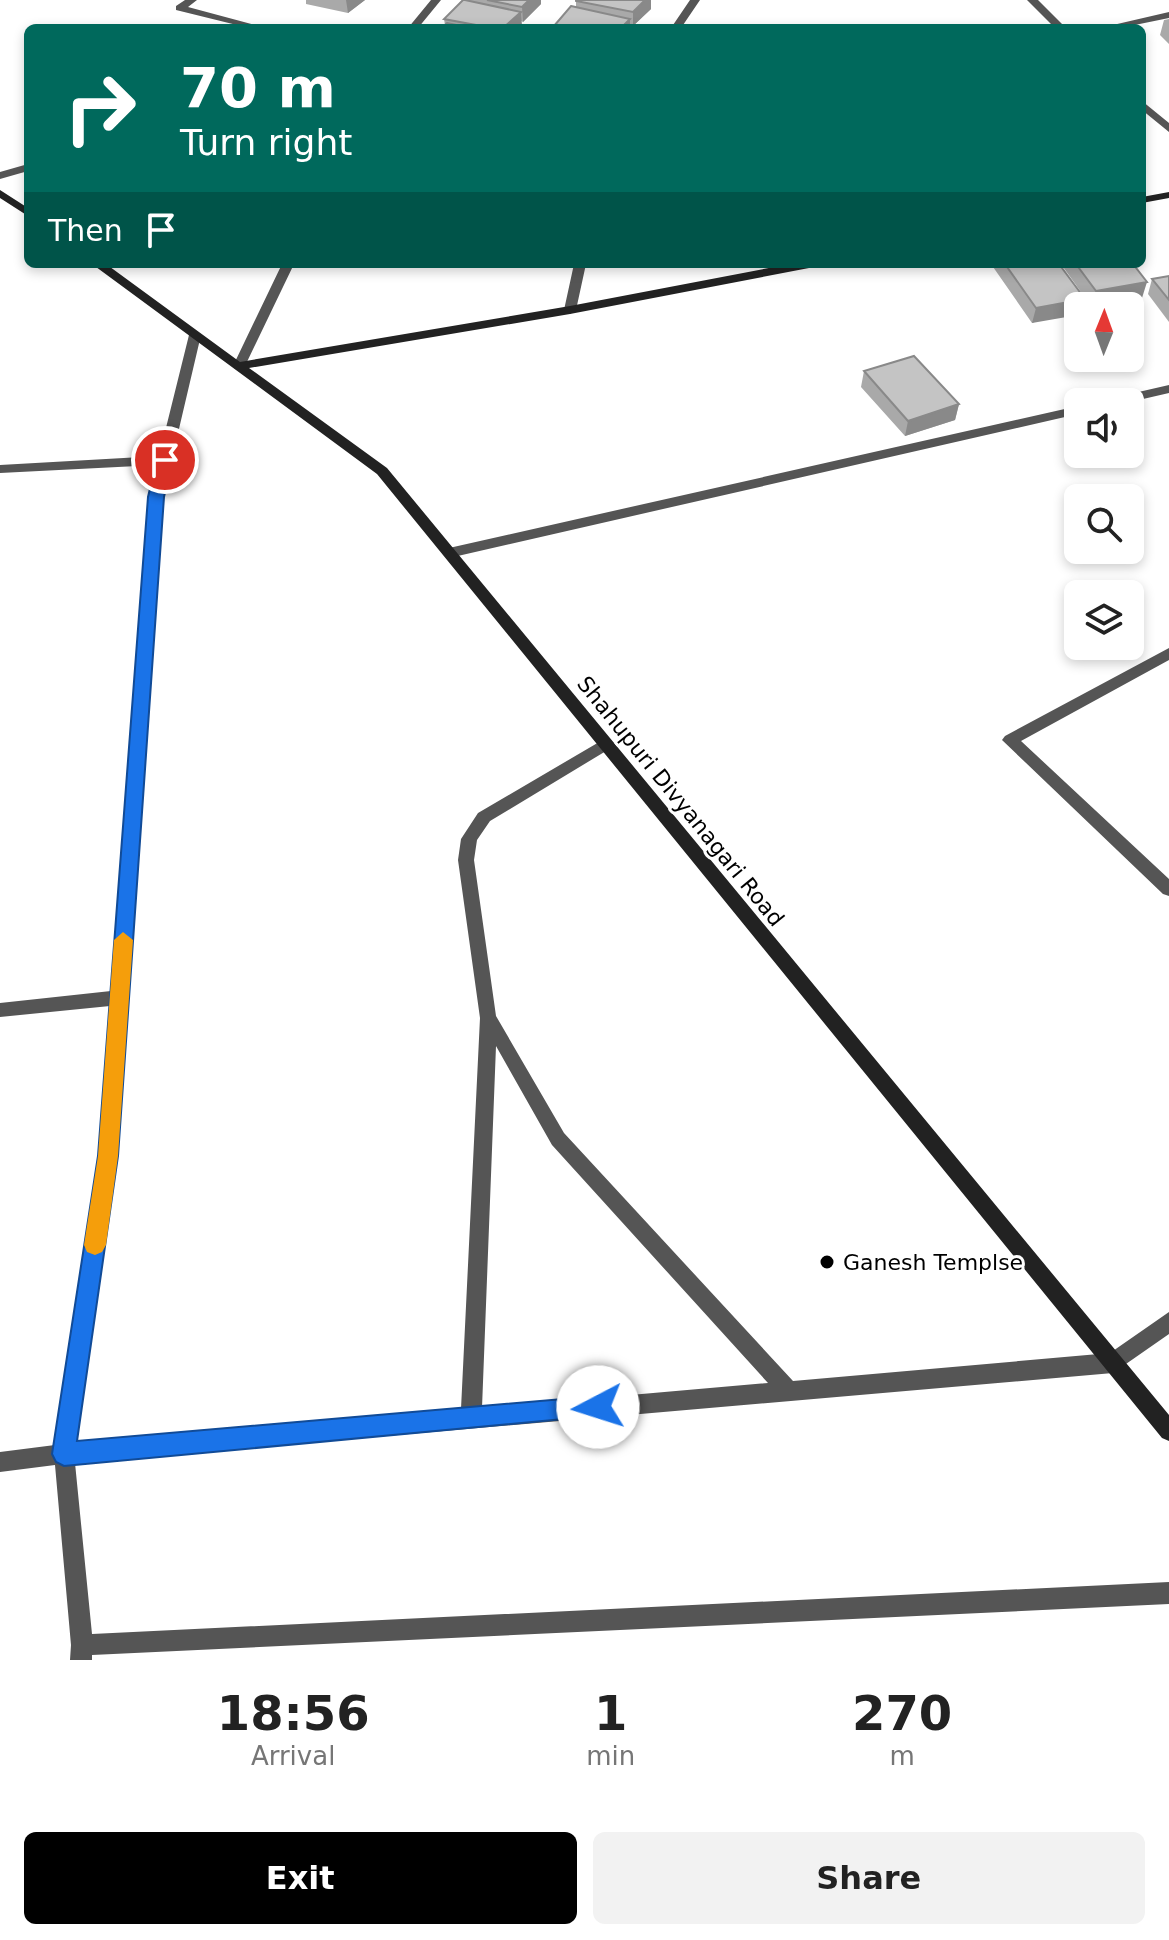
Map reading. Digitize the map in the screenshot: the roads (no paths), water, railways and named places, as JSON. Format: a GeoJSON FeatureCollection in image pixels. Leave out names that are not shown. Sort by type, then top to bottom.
{"type":"FeatureCollection","features":[{"type":"Feature","properties":{"kind":"main road"},"geometry":{"type":"LineString","coordinates":[[0,193],[24,210]]}},
{"type":"Feature","properties":{"kind":"main road"},"geometry":{"type":"LineString","coordinates":[[1146,199],[1169,195]]}},
{"type":"Feature","properties":{"kind":"main road","name":"Shahupuri Divyanagari Road"},"geometry":{"type":"LineString","coordinates":[[103,268],[382,471],[1169,1431]]}},
{"type":"Feature","properties":{"kind":"main road"},"geometry":{"type":"LineString","coordinates":[[239,366],[570,310],[788,268]]}},
{"type":"Feature","properties":{"kind":"street"},"geometry":{"type":"LineString","coordinates":[[192,0],[180,8],[245,24]]}},
{"type":"Feature","properties":{"kind":"street"},"geometry":{"type":"LineString","coordinates":[[416,24],[436,0]]}},
{"type":"Feature","properties":{"kind":"street"},"geometry":{"type":"LineString","coordinates":[[679,24],[695,0]]}},
{"type":"Feature","properties":{"kind":"street"},"geometry":{"type":"LineString","coordinates":[[1032,0],[1057,24]]}},
{"type":"Feature","properties":{"kind":"street"},"geometry":{"type":"LineString","coordinates":[[1125,24],[1169,15]]}},
{"type":"Feature","properties":{"kind":"street"},"geometry":{"type":"LineString","coordinates":[[1146,108],[1169,129]]}},
{"type":"Feature","properties":{"kind":"street"},"geometry":{"type":"LineString","coordinates":[[0,176],[24,168]]}},
{"type":"Feature","properties":{"kind":"street"},"geometry":{"type":"LineString","coordinates":[[239,366],[286,268]]}},
{"type":"Feature","properties":{"kind":"street"},"geometry":{"type":"LineString","coordinates":[[570,310],[579,268]]}},
{"type":"Feature","properties":{"kind":"street"},"geometry":{"type":"LineString","coordinates":[[195,335],[156,497],[108,1156],[64,1454],[82,1652],[1169,1593]]}},
{"type":"Feature","properties":{"kind":"street"},"geometry":{"type":"LineString","coordinates":[[1144,395],[1169,389]]}},
{"type":"Feature","properties":{"kind":"street"},"geometry":{"type":"LineString","coordinates":[[449,553],[1064,413]]}},
{"type":"Feature","properties":{"kind":"street"},"geometry":{"type":"LineString","coordinates":[[0,469],[165,460]]}},
{"type":"Feature","properties":{"kind":"street"},"geometry":{"type":"LineString","coordinates":[[1169,653],[1010,740],[1169,889]]}},
{"type":"Feature","properties":{"kind":"street"},"geometry":{"type":"LineString","coordinates":[[471,1418],[488,1017],[466,860],[469,839],[484,817],[606,744]]}},
{"type":"Feature","properties":{"kind":"street"},"geometry":{"type":"LineString","coordinates":[[0,1010],[119,998]]}},
{"type":"Feature","properties":{"kind":"street"},"geometry":{"type":"LineString","coordinates":[[488,1017],[558,1139],[788,1390]]}},
{"type":"Feature","properties":{"kind":"street"},"geometry":{"type":"LineString","coordinates":[[0,1462],[1113,1363],[1169,1322]]}},
{"type":"Feature","properties":{"kind":"place","name":"Ganesh Templse"},"geometry":{"type":"Point","coordinates":[827,1262]}}]}
